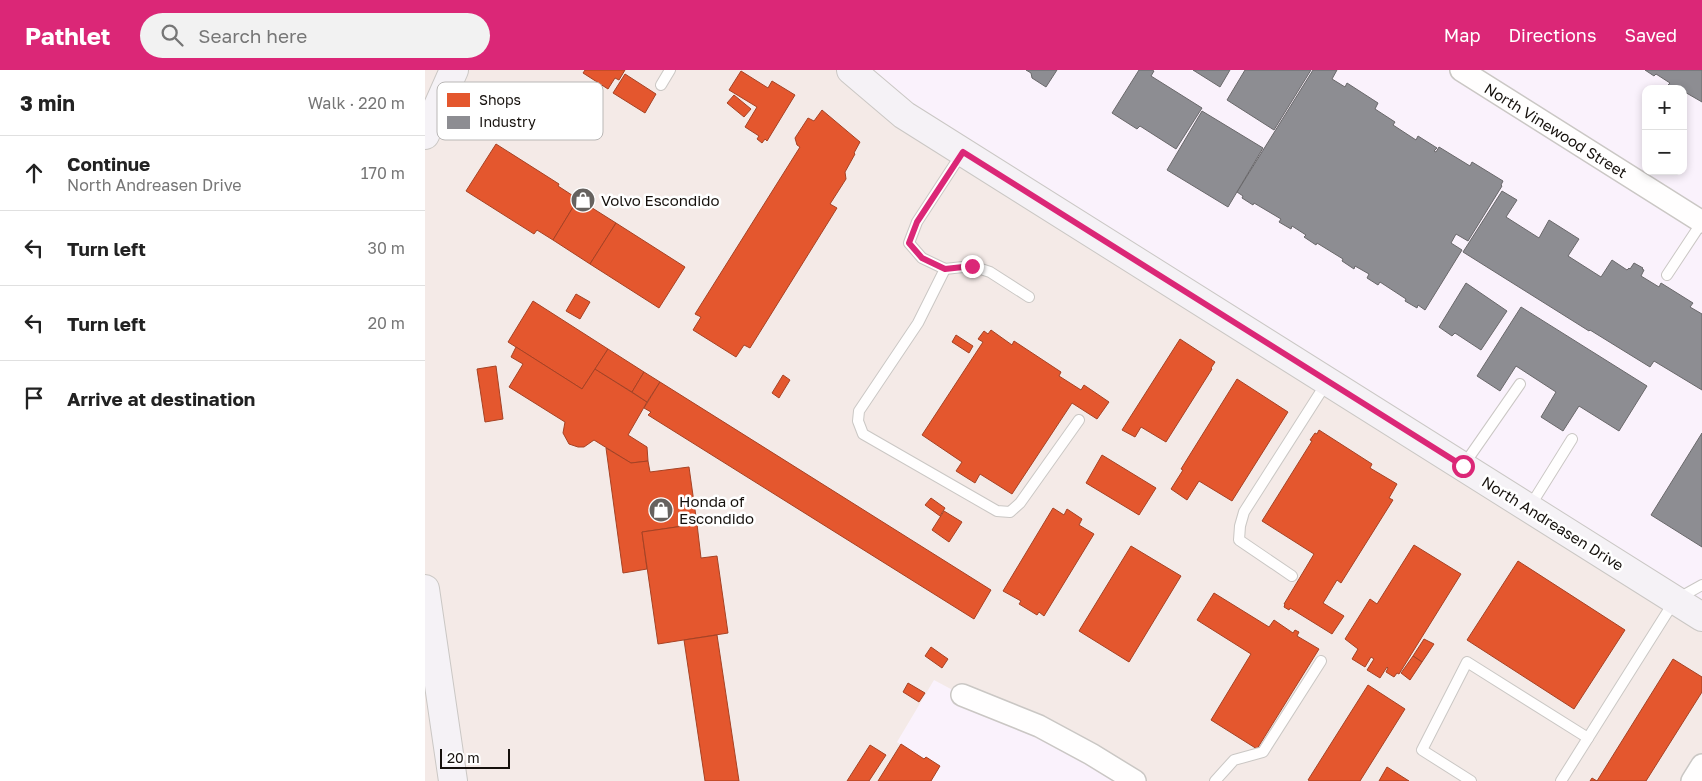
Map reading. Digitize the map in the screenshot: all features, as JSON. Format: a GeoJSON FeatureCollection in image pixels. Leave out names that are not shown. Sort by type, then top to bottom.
{"type":"FeatureCollection","features":[{"type":"Feature","properties":{"kind":"street"},"geometry":{"type":"LineString","coordinates":[[449,82],[454,70]]}},
{"type":"Feature","properties":{"kind":"street","name":"North Andreasen Drive"},"geometry":{"type":"LineString","coordinates":[[851,70],[904,115],[1702,617]]}},
{"type":"Feature","properties":{"kind":"street","name":"North Vinewood Street"},"geometry":{"type":"LineString","coordinates":[[1461,70],[1702,222]]}},
{"type":"Feature","properties":{"kind":"street"},"geometry":{"type":"LineString","coordinates":[[425,135],[437,108]]}},
{"type":"Feature","properties":{"kind":"street"},"geometry":{"type":"LineString","coordinates":[[425,590],[453,781]]}},
{"type":"Feature","properties":{"kind":"street"},"geometry":{"type":"LineString","coordinates":[[961,695],[1039,726],[1091,754],[1135,781]]}},
{"type":"Feature","properties":{"kind":"street"},"geometry":{"type":"LineString","coordinates":[[1692,781],[1702,765]]}},
{"type":"Feature","properties":{"kind":"lane"},"geometry":{"type":"LineString","coordinates":[[661,86],[670,70]]}},
{"type":"Feature","properties":{"kind":"lane"},"geometry":{"type":"LineString","coordinates":[[963,152],[917,222],[909,243],[922,258],[945,269],[972,266],[990,272],[1029,297]]}},
{"type":"Feature","properties":{"kind":"lane"},"geometry":{"type":"LineString","coordinates":[[1667,275],[1702,222]]}},
{"type":"Feature","properties":{"kind":"lane"},"geometry":{"type":"LineString","coordinates":[[945,269],[918,323],[859,411],[858,421],[863,434],[997,511],[1010,512],[1020,504],[1079,420]]}},
{"type":"Feature","properties":{"kind":"lane"},"geometry":{"type":"LineString","coordinates":[[1292,576],[1239,540],[1240,526],[1244,512],[1327,382]]}},
{"type":"Feature","properties":{"kind":"lane"},"geometry":{"type":"LineString","coordinates":[[1463,466],[1520,384]]}},
{"type":"Feature","properties":{"kind":"lane"},"geometry":{"type":"LineString","coordinates":[[1529,508],[1572,439]]}},
{"type":"Feature","properties":{"kind":"lane"},"geometry":{"type":"LineString","coordinates":[[1561,781],[1675,600],[1702,585]]}},
{"type":"Feature","properties":{"kind":"lane"},"geometry":{"type":"LineString","coordinates":[[1215,781],[1234,760],[1263,752],[1321,661]]}},
{"type":"Feature","properties":{"kind":"lane"},"geometry":{"type":"LineString","coordinates":[[1471,781],[1422,750],[1467,662],[1588,738]]}},
{"type":"Feature","properties":{"kind":"shaded area"},"geometry":{"type":"Polygon","coordinates":[[[425,70],[851,70],[1702,617],[1702,765],[1692,781],[1135,781],[897,742],[902,745],[880,781],[425,781],[425,70]]]}},
{"type":"Feature","properties":{"kind":"shaded area"},"geometry":{"type":"Polygon","coordinates":[[[851,70],[1702,70],[1702,617],[851,70]]]}},
{"type":"Feature","properties":{"kind":"shaded area"},"geometry":{"type":"Polygon","coordinates":[[[934,680],[1135,781],[880,781],[902,745],[897,742],[934,680]]]}},
{"type":"Feature","properties":{"kind":"building: Shops"},"geometry":{"type":"Polygon","coordinates":[[[585,70],[625,70],[619,80],[615,78],[608,89],[603,86],[603,82],[597,82],[583,73],[585,70]]]}},
{"type":"Feature","properties":{"kind":"building: Shops"},"geometry":{"type":"Polygon","coordinates":[[[741,71],[768,88],[772,81],[795,95],[767,141],[765,139],[762,143],[757,139],[759,136],[745,127],[757,107],[729,90],[741,71]]]}},
{"type":"Feature","properties":{"kind":"building: Shops"},"geometry":{"type":"Polygon","coordinates":[[[625,74],[656,94],[645,113],[613,93],[625,74]]]}},
{"type":"Feature","properties":{"kind":"building: Shops"},"geometry":{"type":"Polygon","coordinates":[[[734,95],[751,109],[744,117],[727,103],[734,95]]]}},
{"type":"Feature","properties":{"kind":"building: Shops"},"geometry":{"type":"Polygon","coordinates":[[[822,110],[860,142],[845,172],[846,179],[830,204],[837,208],[750,348],[744,345],[736,357],[693,330],[701,317],[695,314],[800,147],[797,145],[795,138],[808,118],[814,121],[822,110]]]}},
{"type":"Feature","properties":{"kind":"building: Shops"},"geometry":{"type":"Polygon","coordinates":[[[496,144],[559,184],[558,186],[578,199],[553,240],[537,230],[534,234],[466,191],[496,144]]]}},
{"type":"Feature","properties":{"kind":"building: Shops"},"geometry":{"type":"Polygon","coordinates":[[[578,199],[616,223],[590,264],[553,240],[578,199]]]}},
{"type":"Feature","properties":{"kind":"building: Shops"},"geometry":{"type":"Polygon","coordinates":[[[616,223],[685,267],[659,308],[590,264],[616,223]]]}},
{"type":"Feature","properties":{"kind":"building: Shops"},"geometry":{"type":"Polygon","coordinates":[[[576,294],[590,302],[580,319],[566,311],[576,294]]]}},
{"type":"Feature","properties":{"kind":"building: Shops"},"geometry":{"type":"Polygon","coordinates":[[[533,301],[608,349],[582,389],[508,342],[533,301]]]}},
{"type":"Feature","properties":{"kind":"building: Shops"},"geometry":{"type":"Polygon","coordinates":[[[991,330],[1012,345],[1014,341],[1061,372],[1059,376],[1081,390],[1084,385],[1109,402],[1097,419],[1072,403],[1012,494],[980,474],[975,483],[956,471],[962,462],[922,435],[983,342],[978,339],[984,331],[988,334],[991,330]]]}},
{"type":"Feature","properties":{"kind":"building: Shops"},"geometry":{"type":"Polygon","coordinates":[[[956,335],[973,346],[969,353],[952,342],[956,335]]]}},
{"type":"Feature","properties":{"kind":"building: Shops"},"geometry":{"type":"Polygon","coordinates":[[[1180,339],[1215,362],[1166,442],[1141,427],[1135,437],[1122,430],[1180,339]]]}},
{"type":"Feature","properties":{"kind":"building: Shops"},"geometry":{"type":"Polygon","coordinates":[[[516,347],[582,389],[595,369],[647,402],[628,435],[647,447],[648,461],[631,463],[594,440],[584,447],[569,444],[563,433],[565,422],[509,387],[523,364],[511,357],[516,347]]]}},
{"type":"Feature","properties":{"kind":"building: Shops"},"geometry":{"type":"Polygon","coordinates":[[[608,349],[644,372],[632,392],[595,369],[608,349]]]}},
{"type":"Feature","properties":{"kind":"building: Shops"},"geometry":{"type":"Polygon","coordinates":[[[496,366],[503,419],[485,422],[477,369],[496,366]]]}},
{"type":"Feature","properties":{"kind":"building: Shops"},"geometry":{"type":"Polygon","coordinates":[[[644,372],[660,382],[647,402],[632,392],[644,372]]]}},
{"type":"Feature","properties":{"kind":"building: Shops"},"geometry":{"type":"Polygon","coordinates":[[[783,375],[790,380],[779,398],[772,393],[783,375]]]}},
{"type":"Feature","properties":{"kind":"building: Shops"},"geometry":{"type":"Polygon","coordinates":[[[1237,379],[1288,412],[1232,501],[1199,481],[1187,500],[1171,489],[1183,470],[1181,469],[1237,379]]]}},
{"type":"Feature","properties":{"kind":"building: Shops"},"geometry":{"type":"Polygon","coordinates":[[[660,382],[991,590],[974,619],[648,415],[651,412],[644,408],[660,382]]]}},
{"type":"Feature","properties":{"kind":"building: Shops"},"geometry":{"type":"Polygon","coordinates":[[[1319,430],[1372,464],[1370,468],[1397,484],[1389,498],[1393,500],[1341,583],[1337,580],[1323,603],[1344,616],[1332,634],[1290,608],[1289,610],[1284,607],[1314,554],[1262,521],[1312,441],[1310,440],[1319,430]]]}},
{"type":"Feature","properties":{"kind":"building: Shops"},"geometry":{"type":"Polygon","coordinates":[[[606,448],[631,463],[648,461],[650,472],[689,467],[697,524],[642,532],[647,569],[623,573],[606,448]]]}},
{"type":"Feature","properties":{"kind":"building: Shops"},"geometry":{"type":"Polygon","coordinates":[[[1102,455],[1156,488],[1139,515],[1086,483],[1102,455]]]}},
{"type":"Feature","properties":{"kind":"building: Shops"},"geometry":{"type":"Polygon","coordinates":[[[931,498],[945,508],[940,516],[925,505],[931,498]]]}},
{"type":"Feature","properties":{"kind":"building: Shops"},"geometry":{"type":"Polygon","coordinates":[[[1053,508],[1064,515],[1067,509],[1082,519],[1079,525],[1094,534],[1044,616],[1039,612],[1037,615],[1019,604],[1021,601],[1003,591],[1053,508]]]}},
{"type":"Feature","properties":{"kind":"building: Shops"},"geometry":{"type":"Polygon","coordinates":[[[944,511],[962,522],[949,542],[932,530],[944,511]]]}},
{"type":"Feature","properties":{"kind":"building: Shops"},"geometry":{"type":"Polygon","coordinates":[[[697,524],[701,558],[717,556],[728,633],[658,644],[642,532],[697,524]]]}},
{"type":"Feature","properties":{"kind":"building: Shops"},"geometry":{"type":"Polygon","coordinates":[[[1414,545],[1461,574],[1399,674],[1397,673],[1394,677],[1386,672],[1387,667],[1380,678],[1367,670],[1374,659],[1371,657],[1365,667],[1352,659],[1358,649],[1345,639],[1370,599],[1377,604],[1414,545]]]}},
{"type":"Feature","properties":{"kind":"building: Shops"},"geometry":{"type":"Polygon","coordinates":[[[1131,546],[1181,576],[1129,662],[1079,631],[1131,546]]]}},
{"type":"Feature","properties":{"kind":"building: Shops"},"geometry":{"type":"Polygon","coordinates":[[[1518,561],[1625,630],[1574,709],[1467,640],[1518,561]]]}},
{"type":"Feature","properties":{"kind":"building: Shops"},"geometry":{"type":"Polygon","coordinates":[[[1214,593],[1269,627],[1274,620],[1293,633],[1295,630],[1299,632],[1297,636],[1319,649],[1257,749],[1211,720],[1251,654],[1197,620],[1214,593]]]}},
{"type":"Feature","properties":{"kind":"building: Shops"},"geometry":{"type":"Polygon","coordinates":[[[717,635],[739,781],[705,781],[684,640],[717,635]]]}},
{"type":"Feature","properties":{"kind":"building: Shops"},"geometry":{"type":"Polygon","coordinates":[[[1424,639],[1434,644],[1422,662],[1413,656],[1424,639]]]}},
{"type":"Feature","properties":{"kind":"building: Shops"},"geometry":{"type":"Polygon","coordinates":[[[931,647],[948,659],[942,668],[925,656],[931,647]]]}},
{"type":"Feature","properties":{"kind":"building: Shops"},"geometry":{"type":"Polygon","coordinates":[[[1413,656],[1422,662],[1410,680],[1401,673],[1413,656]]]}},
{"type":"Feature","properties":{"kind":"building: Shops"},"geometry":{"type":"Polygon","coordinates":[[[1673,659],[1702,677],[1702,692],[1646,781],[1597,781],[1673,659]]]}},
{"type":"Feature","properties":{"kind":"building: Shops"},"geometry":{"type":"Polygon","coordinates":[[[908,683],[925,693],[919,702],[903,692],[908,683]]]}},
{"type":"Feature","properties":{"kind":"building: Shops"},"geometry":{"type":"Polygon","coordinates":[[[1368,685],[1405,709],[1360,781],[1308,780],[1368,685]]]}},
{"type":"Feature","properties":{"kind":"building: Shops"},"geometry":{"type":"Polygon","coordinates":[[[901,744],[924,759],[926,757],[940,766],[931,781],[878,781],[901,744]]]}},
{"type":"Feature","properties":{"kind":"building: Shops"},"geometry":{"type":"Polygon","coordinates":[[[870,745],[886,755],[869,781],[847,781],[870,745]]]}},
{"type":"Feature","properties":{"kind":"building: Shops"},"geometry":{"type":"Polygon","coordinates":[[[1387,767],[1409,781],[1379,781],[1387,767]]]}},
{"type":"Feature","properties":{"kind":"building: Industry"},"geometry":{"type":"Polygon","coordinates":[[[1026,70],[1057,70],[1046,87],[1032,78],[1031,73],[1026,70]]]}},
{"type":"Feature","properties":{"kind":"building: Industry"},"geometry":{"type":"Polygon","coordinates":[[[1139,70],[1154,71],[1151,76],[1202,108],[1176,149],[1140,126],[1137,129],[1112,113],[1139,70]]]}},
{"type":"Feature","properties":{"kind":"building: Industry"},"geometry":{"type":"Polygon","coordinates":[[[1193,70],[1230,70],[1220,87],[1193,70]]]}},
{"type":"Feature","properties":{"kind":"building: Industry"},"geometry":{"type":"Polygon","coordinates":[[[1245,70],[1311,70],[1274,130],[1227,100],[1245,70]]]}},
{"type":"Feature","properties":{"kind":"building: Industry"},"geometry":{"type":"Polygon","coordinates":[[[1313,70],[1337,70],[1332,79],[1345,87],[1347,83],[1378,103],[1375,109],[1395,122],[1393,125],[1416,140],[1418,136],[1437,148],[1434,151],[1436,152],[1439,147],[1470,166],[1472,162],[1503,181],[1502,186],[1468,241],[1456,234],[1451,243],[1462,250],[1425,310],[1418,305],[1417,308],[1405,301],[1406,299],[1380,282],[1378,285],[1367,278],[1369,274],[1355,266],[1354,269],[1342,261],[1343,259],[1317,243],[1316,245],[1304,237],[1306,235],[1292,226],[1291,229],[1279,222],[1281,219],[1254,203],[1253,205],[1242,198],[1243,196],[1237,192],[1313,70]]]}},
{"type":"Feature","properties":{"kind":"building: Industry"},"geometry":{"type":"Polygon","coordinates":[[[1645,70],[1702,70],[1702,102],[1687,93],[1687,85],[1668,85],[1670,83],[1656,74],[1654,76],[1645,70]]]}},
{"type":"Feature","properties":{"kind":"building: Industry"},"geometry":{"type":"Polygon","coordinates":[[[1202,111],[1263,148],[1228,207],[1167,170],[1202,111]]]}},
{"type":"Feature","properties":{"kind":"building: Industry"},"geometry":{"type":"Polygon","coordinates":[[[1502,191],[1517,200],[1506,217],[1539,238],[1549,220],[1579,239],[1568,256],[1601,277],[1612,260],[1627,270],[1634,263],[1643,268],[1641,276],[1659,287],[1661,283],[1693,303],[1690,307],[1702,314],[1702,390],[1654,361],[1650,367],[1463,252],[1502,191]]]}},
{"type":"Feature","properties":{"kind":"building: Industry"},"geometry":{"type":"Polygon","coordinates":[[[1466,283],[1507,311],[1481,350],[1455,333],[1452,336],[1439,327],[1466,283]]]}},
{"type":"Feature","properties":{"kind":"building: Industry"},"geometry":{"type":"Polygon","coordinates":[[[1521,307],[1647,386],[1619,431],[1579,406],[1563,431],[1541,417],[1556,392],[1516,366],[1500,391],[1477,376],[1521,307]]]}},
{"type":"Feature","properties":{"kind":"building: Industry"},"geometry":{"type":"Polygon","coordinates":[[[1702,433],[1702,547],[1651,515],[1702,433]]]}},
{"type":"Feature","properties":{"kind":"place","name":"Volvo Escondido"},"geometry":{"type":"Point","coordinates":[583,200]}},
{"type":"Feature","properties":{"kind":"place","name":"Honda of Escondido"},"geometry":{"type":"Point","coordinates":[661,510]}},
{"type":"Feature","properties":{"kind":"route"},"geometry":{"type":"LineString","coordinates":[[972,266],[945,269],[922,258],[909,243],[917,222],[963,152],[1463,466]]}}]}
